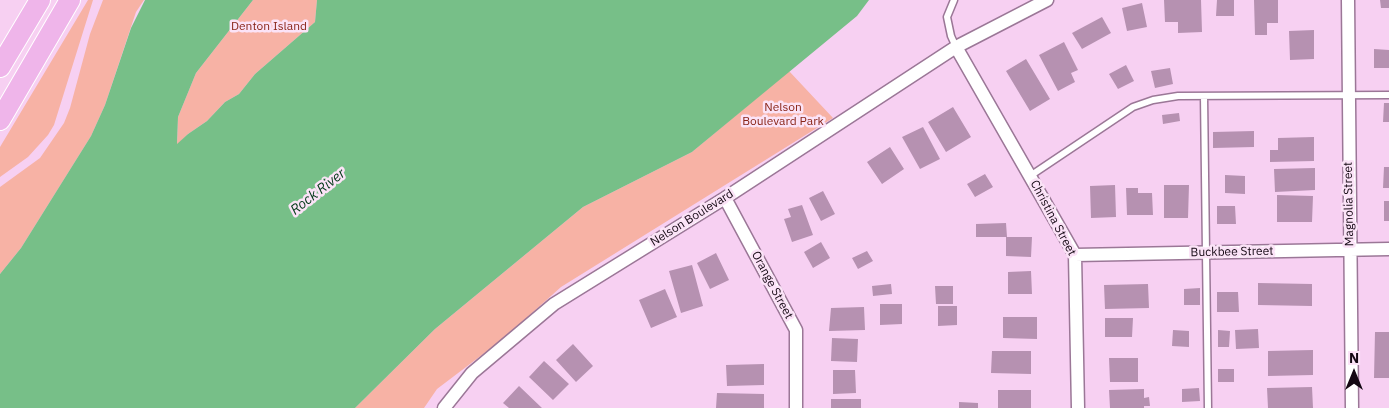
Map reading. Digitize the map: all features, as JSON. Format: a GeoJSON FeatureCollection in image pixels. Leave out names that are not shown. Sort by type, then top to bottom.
{"type":"FeatureCollection","features":[{"type":"Feature","properties":{"kind":"main road"},"geometry":{"type":"LineString","coordinates":[[0,68],[40,0]]}},
{"type":"Feature","properties":{"kind":"main road"},"geometry":{"type":"LineString","coordinates":[[0,120],[70,0]]}},
{"type":"Feature","properties":{"kind":"street","name":"Nelson Boulevard"},"geometry":{"type":"LineString","coordinates":[[444,408],[472,373],[554,304],[725,198],[956,47],[1047,0]]}},
{"type":"Feature","properties":{"kind":"street","name":"Magnolia Street"},"geometry":{"type":"LineString","coordinates":[[1348,0],[1352,408]]}},
{"type":"Feature","properties":{"kind":"street","name":"Christina Street"},"geometry":{"type":"LineString","coordinates":[[956,47],[1075,254],[1078,408]]}},
{"type":"Feature","properties":{"kind":"street","name":"Orange Street"},"geometry":{"type":"LineString","coordinates":[[725,198],[796,330],[796,408]]}},
{"type":"Feature","properties":{"kind":"street","name":"Buckbee Street"},"geometry":{"type":"LineString","coordinates":[[1075,254],[1389,249]]}},
{"type":"Feature","properties":{"kind":"lane"},"geometry":{"type":"LineString","coordinates":[[954,0],[947,17],[951,36],[956,47]]}},
{"type":"Feature","properties":{"kind":"lane"},"geometry":{"type":"LineString","coordinates":[[1030,176],[1133,107],[1153,100],[1178,96],[1389,95]]}},
{"type":"Feature","properties":{"kind":"lane"},"geometry":{"type":"LineString","coordinates":[[1204,96],[1208,408]]}},
{"type":"Feature","properties":{"kind":"green space"},"geometry":{"type":"Polygon","coordinates":[[[88,0],[93,0],[54,125],[48,135],[28,157],[0,177],[0,147],[88,0]]]}},
{"type":"Feature","properties":{"kind":"green space"},"geometry":{"type":"Polygon","coordinates":[[[103,0],[144,0],[136,12],[105,105],[91,136],[21,248],[0,274],[0,187],[40,158],[64,123],[70,108],[90,34],[103,0]]]}},
{"type":"Feature","properties":{"kind":"green space","name":"Denton Island"},"geometry":{"type":"Polygon","coordinates":[[[253,0],[317,0],[315,22],[255,74],[239,94],[225,102],[207,121],[188,134],[177,145],[178,117],[196,73],[253,0]]]}},
{"type":"Feature","properties":{"kind":"green space","name":"Nelson Boulevard Park"},"geometry":{"type":"Polygon","coordinates":[[[789,71],[833,118],[561,287],[503,339],[437,389],[424,408],[355,408],[435,329],[583,207],[692,152],[789,71]]]}},
{"type":"Feature","properties":{"kind":"water","name":"Rock River"},"geometry":{"type":"Polygon","coordinates":[[[145,0],[253,0],[196,73],[178,117],[177,144],[207,121],[225,102],[239,94],[255,74],[315,22],[317,0],[869,0],[857,16],[692,152],[583,207],[435,329],[355,408],[0,408],[0,274],[21,248],[91,136],[105,105],[131,28],[145,0]]]}},
{"type":"Feature","properties":{"kind":"building"},"geometry":{"type":"Polygon","coordinates":[[[1164,0],[1201,0],[1202,32],[1178,33],[1178,22],[1165,22],[1164,0]]]}},
{"type":"Feature","properties":{"kind":"building"},"geometry":{"type":"Polygon","coordinates":[[[1217,0],[1234,0],[1234,16],[1216,16],[1217,0]]]}},
{"type":"Feature","properties":{"kind":"building"},"geometry":{"type":"Polygon","coordinates":[[[1254,0],[1278,0],[1278,23],[1267,23],[1267,35],[1255,35],[1254,0]]]}},
{"type":"Feature","properties":{"kind":"building"},"geometry":{"type":"Polygon","coordinates":[[[1380,0],[1389,0],[1389,8],[1381,8],[1380,0]]]}},
{"type":"Feature","properties":{"kind":"building"},"geometry":{"type":"Polygon","coordinates":[[[1142,3],[1147,27],[1127,31],[1122,8],[1142,3]]]}},
{"type":"Feature","properties":{"kind":"building"},"geometry":{"type":"Polygon","coordinates":[[[1102,17],[1111,33],[1082,49],[1072,33],[1102,17]]]}},
{"type":"Feature","properties":{"kind":"building"},"geometry":{"type":"Polygon","coordinates":[[[1314,30],[1314,59],[1290,60],[1289,31],[1314,30]]]}},
{"type":"Feature","properties":{"kind":"building"},"geometry":{"type":"Polygon","coordinates":[[[1064,42],[1078,70],[1071,73],[1075,82],[1058,91],[1039,55],[1064,42]]]}},
{"type":"Feature","properties":{"kind":"building"},"geometry":{"type":"Polygon","coordinates":[[[1374,49],[1389,50],[1389,68],[1374,68],[1374,49]]]}},
{"type":"Feature","properties":{"kind":"building"},"geometry":{"type":"Polygon","coordinates":[[[1026,59],[1050,99],[1030,111],[1006,71],[1026,59]]]}},
{"type":"Feature","properties":{"kind":"building"},"geometry":{"type":"Polygon","coordinates":[[[1126,65],[1134,81],[1118,89],[1109,74],[1126,65]]]}},
{"type":"Feature","properties":{"kind":"building"},"geometry":{"type":"Polygon","coordinates":[[[1170,68],[1173,84],[1155,88],[1151,71],[1170,68]]]}},
{"type":"Feature","properties":{"kind":"building"},"geometry":{"type":"Polygon","coordinates":[[[1384,103],[1389,103],[1389,122],[1383,122],[1384,103]]]}},
{"type":"Feature","properties":{"kind":"building"},"geometry":{"type":"Polygon","coordinates":[[[953,107],[971,137],[946,152],[928,122],[953,107]]]}},
{"type":"Feature","properties":{"kind":"building"},"geometry":{"type":"Polygon","coordinates":[[[1179,113],[1180,121],[1163,124],[1162,115],[1179,113]]]}},
{"type":"Feature","properties":{"kind":"building"},"geometry":{"type":"Polygon","coordinates":[[[923,127],[940,159],[920,169],[902,137],[923,127]]]}},
{"type":"Feature","properties":{"kind":"building"},"geometry":{"type":"Polygon","coordinates":[[[1254,131],[1254,147],[1213,148],[1213,132],[1254,131]]]}},
{"type":"Feature","properties":{"kind":"building"},"geometry":{"type":"Polygon","coordinates":[[[1314,137],[1314,161],[1270,162],[1270,150],[1278,150],[1278,138],[1314,137]]]}},
{"type":"Feature","properties":{"kind":"building"},"geometry":{"type":"Polygon","coordinates":[[[890,147],[904,169],[882,184],[867,162],[890,147]]]}},
{"type":"Feature","properties":{"kind":"building"},"geometry":{"type":"Polygon","coordinates":[[[1384,167],[1389,167],[1389,188],[1383,188],[1384,167]]]}},
{"type":"Feature","properties":{"kind":"building"},"geometry":{"type":"Polygon","coordinates":[[[1315,168],[1315,190],[1275,192],[1274,169],[1315,168]]]}},
{"type":"Feature","properties":{"kind":"building"},"geometry":{"type":"Polygon","coordinates":[[[985,174],[993,187],[975,197],[967,184],[985,174]]]}},
{"type":"Feature","properties":{"kind":"building"},"geometry":{"type":"Polygon","coordinates":[[[1225,175],[1245,176],[1245,194],[1225,193],[1225,175]]]}},
{"type":"Feature","properties":{"kind":"building"},"geometry":{"type":"Polygon","coordinates":[[[1115,185],[1116,217],[1091,218],[1090,186],[1115,185]]]}},
{"type":"Feature","properties":{"kind":"building"},"geometry":{"type":"Polygon","coordinates":[[[1164,185],[1189,185],[1188,218],[1164,218],[1164,185]]]}},
{"type":"Feature","properties":{"kind":"building"},"geometry":{"type":"Polygon","coordinates":[[[1126,188],[1138,188],[1138,193],[1152,193],[1153,215],[1127,215],[1126,188]]]}},
{"type":"Feature","properties":{"kind":"building"},"geometry":{"type":"Polygon","coordinates":[[[823,191],[835,214],[821,221],[809,198],[823,191]]]}},
{"type":"Feature","properties":{"kind":"building"},"geometry":{"type":"Polygon","coordinates":[[[1277,195],[1313,196],[1312,222],[1277,222],[1277,195]]]}},
{"type":"Feature","properties":{"kind":"building"},"geometry":{"type":"Polygon","coordinates":[[[1384,201],[1389,201],[1389,221],[1384,221],[1384,201]]]}},
{"type":"Feature","properties":{"kind":"building"},"geometry":{"type":"Polygon","coordinates":[[[802,205],[813,235],[792,242],[784,219],[791,217],[788,209],[802,205]]]}},
{"type":"Feature","properties":{"kind":"building"},"geometry":{"type":"Polygon","coordinates":[[[1217,206],[1235,206],[1236,224],[1217,224],[1217,206]]]}},
{"type":"Feature","properties":{"kind":"building"},"geometry":{"type":"Polygon","coordinates":[[[1006,223],[1007,237],[976,237],[976,224],[1006,223]]]}},
{"type":"Feature","properties":{"kind":"building"},"geometry":{"type":"Polygon","coordinates":[[[1006,237],[1032,237],[1031,257],[1006,256],[1006,237]]]}},
{"type":"Feature","properties":{"kind":"building"},"geometry":{"type":"Polygon","coordinates":[[[821,242],[830,258],[813,268],[804,252],[821,242]]]}},
{"type":"Feature","properties":{"kind":"building"},"geometry":{"type":"Polygon","coordinates":[[[867,251],[873,261],[858,269],[852,258],[867,251]]]}},
{"type":"Feature","properties":{"kind":"building"},"geometry":{"type":"Polygon","coordinates":[[[716,253],[729,280],[710,289],[697,263],[716,253]]]}},
{"type":"Feature","properties":{"kind":"building"},"geometry":{"type":"Polygon","coordinates":[[[692,265],[703,306],[681,313],[669,271],[692,265]]]}},
{"type":"Feature","properties":{"kind":"building"},"geometry":{"type":"Polygon","coordinates":[[[1031,271],[1032,294],[1008,294],[1008,272],[1031,271]]]}},
{"type":"Feature","properties":{"kind":"building"},"geometry":{"type":"Polygon","coordinates":[[[1258,283],[1312,284],[1312,306],[1258,305],[1258,283]]]}},
{"type":"Feature","properties":{"kind":"building"},"geometry":{"type":"Polygon","coordinates":[[[891,284],[892,294],[873,296],[872,286],[891,284]]]}},
{"type":"Feature","properties":{"kind":"building"},"geometry":{"type":"Polygon","coordinates":[[[1148,284],[1149,308],[1105,309],[1104,285],[1148,284]]]}},
{"type":"Feature","properties":{"kind":"building"},"geometry":{"type":"Polygon","coordinates":[[[935,286],[953,286],[953,304],[936,304],[935,286]]]}},
{"type":"Feature","properties":{"kind":"building"},"geometry":{"type":"Polygon","coordinates":[[[1200,288],[1200,305],[1184,305],[1184,289],[1200,288]]]}},
{"type":"Feature","properties":{"kind":"building"},"geometry":{"type":"Polygon","coordinates":[[[665,289],[677,317],[651,328],[639,300],[665,289]]]}},
{"type":"Feature","properties":{"kind":"building"},"geometry":{"type":"Polygon","coordinates":[[[1217,292],[1238,292],[1239,312],[1217,312],[1217,292]]]}},
{"type":"Feature","properties":{"kind":"building"},"geometry":{"type":"Polygon","coordinates":[[[880,304],[902,304],[902,324],[880,325],[880,304]]]}},
{"type":"Feature","properties":{"kind":"building"},"geometry":{"type":"Polygon","coordinates":[[[938,306],[957,306],[957,325],[938,326],[938,306]]]}},
{"type":"Feature","properties":{"kind":"building"},"geometry":{"type":"Polygon","coordinates":[[[864,307],[865,330],[829,331],[831,308],[864,307]]]}},
{"type":"Feature","properties":{"kind":"building"},"geometry":{"type":"Polygon","coordinates":[[[1003,317],[1037,317],[1037,339],[1003,338],[1003,317]]]}},
{"type":"Feature","properties":{"kind":"building"},"geometry":{"type":"Polygon","coordinates":[[[1105,318],[1133,318],[1132,337],[1105,337],[1105,318]]]}},
{"type":"Feature","properties":{"kind":"building"},"geometry":{"type":"Polygon","coordinates":[[[1258,329],[1259,348],[1236,349],[1235,330],[1258,329]]]}},
{"type":"Feature","properties":{"kind":"building"},"geometry":{"type":"Polygon","coordinates":[[[1173,330],[1189,331],[1189,347],[1172,346],[1173,330]]]}},
{"type":"Feature","properties":{"kind":"building"},"geometry":{"type":"Polygon","coordinates":[[[1218,330],[1230,331],[1229,347],[1218,347],[1218,330]]]}},
{"type":"Feature","properties":{"kind":"building"},"geometry":{"type":"Polygon","coordinates":[[[1375,332],[1389,332],[1389,378],[1374,378],[1375,332]]]}},
{"type":"Feature","properties":{"kind":"building"},"geometry":{"type":"Polygon","coordinates":[[[832,338],[858,339],[857,362],[831,361],[832,338]]]}},
{"type":"Feature","properties":{"kind":"building"},"geometry":{"type":"Polygon","coordinates":[[[573,344],[593,366],[576,382],[556,360],[573,344]]]}},
{"type":"Feature","properties":{"kind":"building"},"geometry":{"type":"Polygon","coordinates":[[[1313,350],[1313,375],[1268,376],[1268,351],[1313,350]]]}},
{"type":"Feature","properties":{"kind":"building"},"geometry":{"type":"Polygon","coordinates":[[[992,351],[1031,351],[1031,374],[991,373],[992,351]]]}},
{"type":"Feature","properties":{"kind":"building"},"geometry":{"type":"Polygon","coordinates":[[[1109,358],[1138,358],[1138,382],[1110,382],[1109,358]]]}},
{"type":"Feature","properties":{"kind":"building"},"geometry":{"type":"Polygon","coordinates":[[[544,361],[569,384],[553,400],[529,377],[544,361]]]}},
{"type":"Feature","properties":{"kind":"building"},"geometry":{"type":"Polygon","coordinates":[[[764,364],[764,385],[727,386],[726,365],[764,364]]]}},
{"type":"Feature","properties":{"kind":"building"},"geometry":{"type":"Polygon","coordinates":[[[1218,369],[1234,369],[1234,382],[1218,382],[1218,369]]]}},
{"type":"Feature","properties":{"kind":"building"},"geometry":{"type":"Polygon","coordinates":[[[833,370],[855,370],[856,393],[833,394],[833,370]]]}},
{"type":"Feature","properties":{"kind":"building"},"geometry":{"type":"Polygon","coordinates":[[[519,386],[542,408],[509,408],[503,403],[519,386]]]}},
{"type":"Feature","properties":{"kind":"building"},"geometry":{"type":"Polygon","coordinates":[[[1312,387],[1313,408],[1268,408],[1267,388],[1312,387]]]}},
{"type":"Feature","properties":{"kind":"building"},"geometry":{"type":"Polygon","coordinates":[[[1199,388],[1200,401],[1182,402],[1182,389],[1199,388]]]}},
{"type":"Feature","properties":{"kind":"building"},"geometry":{"type":"Polygon","coordinates":[[[1144,389],[1144,398],[1149,397],[1150,406],[1144,406],[1144,408],[1110,408],[1109,390],[1144,389]]]}},
{"type":"Feature","properties":{"kind":"building"},"geometry":{"type":"Polygon","coordinates":[[[998,390],[1031,390],[1031,408],[998,408],[998,390]]]}},
{"type":"Feature","properties":{"kind":"building"},"geometry":{"type":"Polygon","coordinates":[[[717,393],[764,394],[764,408],[716,408],[717,393]]]}},
{"type":"Feature","properties":{"kind":"building"},"geometry":{"type":"Polygon","coordinates":[[[831,399],[861,399],[861,408],[831,408],[831,399]]]}},
{"type":"Feature","properties":{"kind":"building"},"geometry":{"type":"Polygon","coordinates":[[[959,402],[978,403],[978,408],[959,408],[959,402]]]}}]}
